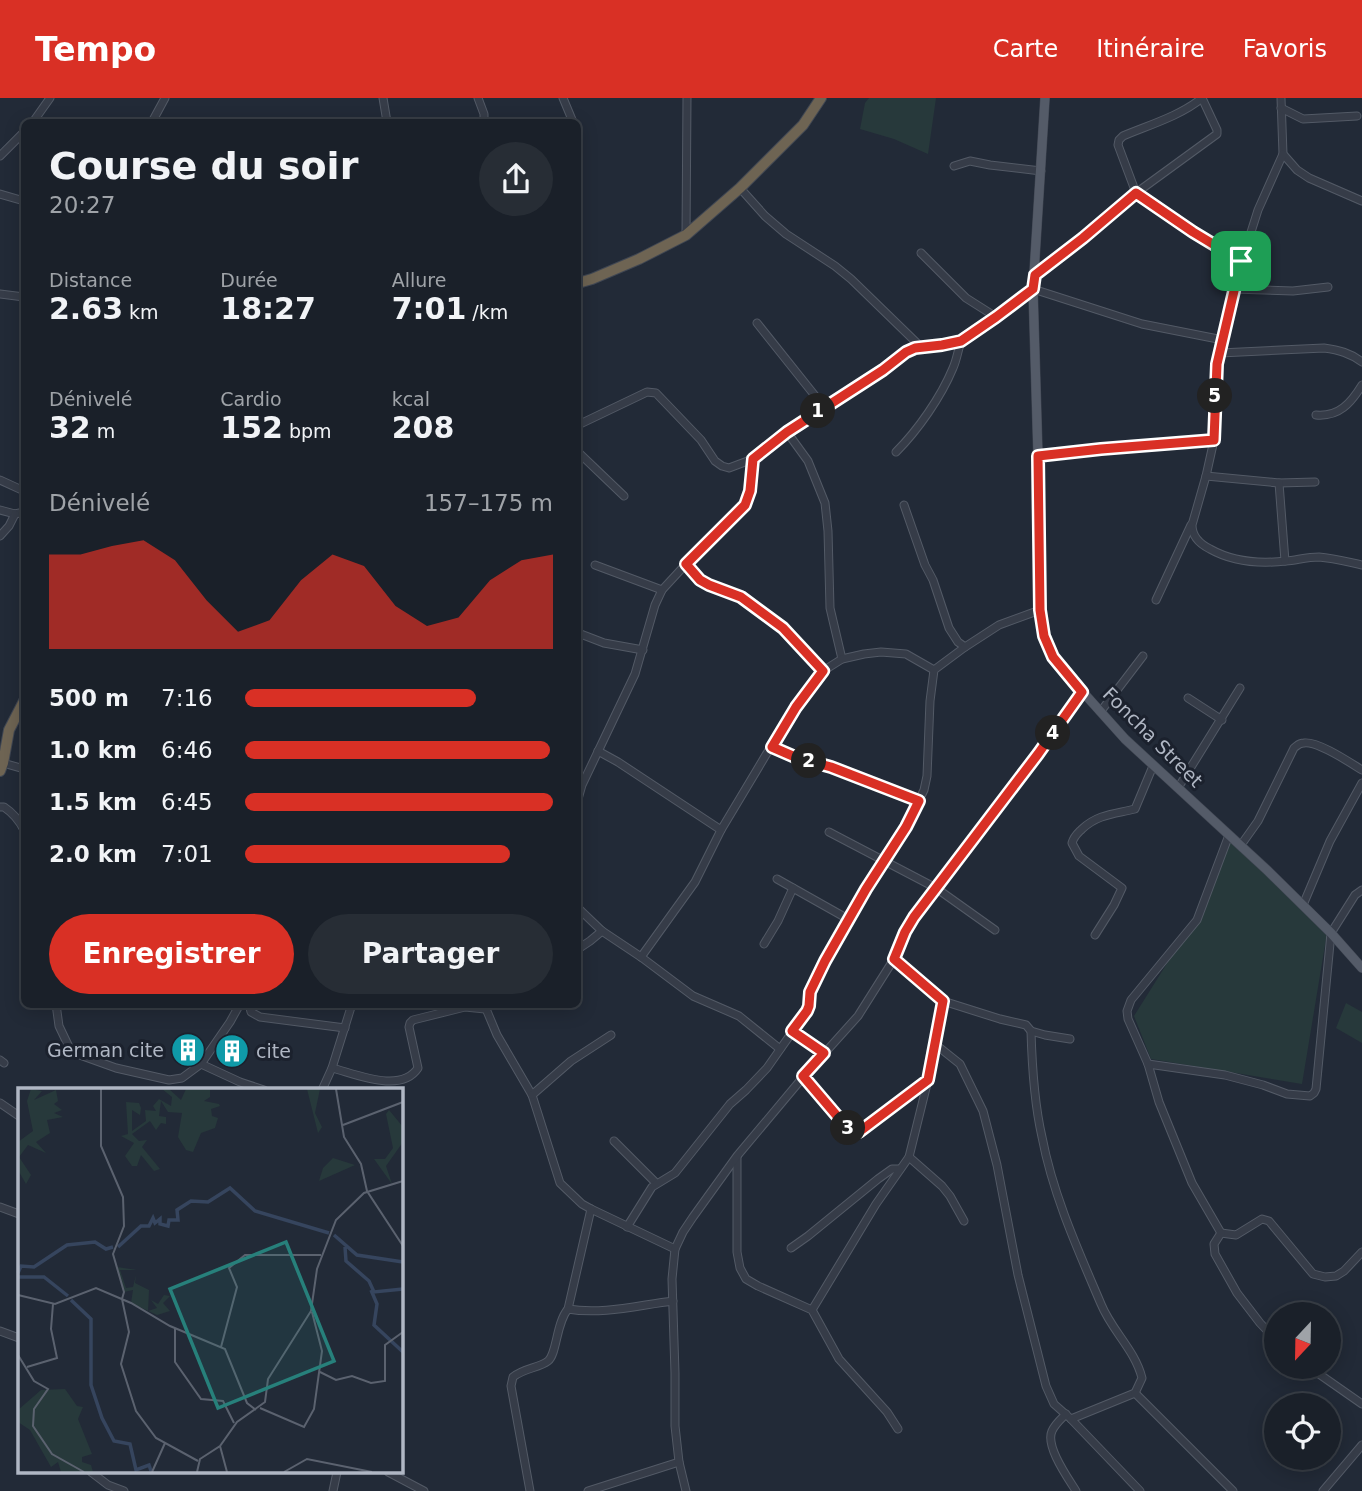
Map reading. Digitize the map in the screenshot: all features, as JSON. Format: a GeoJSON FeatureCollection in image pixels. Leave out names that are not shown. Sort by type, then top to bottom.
{"type":"FeatureCollection","features":[{"type":"Feature","properties":{"kind":"highway"},"geometry":{"type":"LineString","coordinates":[[581,283],[639,259],[686,234],[740,188],[803,125],[819,100]]}},
{"type":"Feature","properties":{"kind":"highway"},"geometry":{"type":"LineString","coordinates":[[1,767],[9,730],[21,707]]}},
{"type":"Feature","properties":{"kind":"main road","name":"Foncha Street"},"geometry":{"type":"LineString","coordinates":[[1045,98],[1033,289],[1040,610],[1047,645],[1063,671],[1125,739],[1241,845],[1331,933],[1362,968]]}},
{"type":"Feature","properties":{"kind":"street"},"geometry":{"type":"LineString","coordinates":[[35,119],[50,98]]}},
{"type":"Feature","properties":{"kind":"street"},"geometry":{"type":"LineString","coordinates":[[154,119],[165,98]]}},
{"type":"Feature","properties":{"kind":"street"},"geometry":{"type":"LineString","coordinates":[[383,98],[386,119]]}},
{"type":"Feature","properties":{"kind":"street"},"geometry":{"type":"LineString","coordinates":[[478,98],[484,119]]}},
{"type":"Feature","properties":{"kind":"street"},"geometry":{"type":"LineString","coordinates":[[563,98],[572,119]]}},
{"type":"Feature","properties":{"kind":"street"},"geometry":{"type":"LineString","coordinates":[[686,234],[687,98]]}},
{"type":"Feature","properties":{"kind":"street"},"geometry":{"type":"LineString","coordinates":[[1035,275],[1136,193],[1217,134],[1202,98],[1177,114],[1123,135],[1118,145],[1136,193],[1241,261]]}},
{"type":"Feature","properties":{"kind":"street"},"geometry":{"type":"LineString","coordinates":[[1156,600],[1192,525],[1206,476],[1214,440],[1216,379],[1233,289],[1258,210],[1283,153],[1281,98]]}},
{"type":"Feature","properties":{"kind":"street"},"geometry":{"type":"LineString","coordinates":[[1281,108],[1303,119],[1357,116]]}},
{"type":"Feature","properties":{"kind":"street"},"geometry":{"type":"LineString","coordinates":[[0,156],[21,135]]}},
{"type":"Feature","properties":{"kind":"street"},"geometry":{"type":"LineString","coordinates":[[1283,153],[1297,170],[1309,178],[1362,201]]}},
{"type":"Feature","properties":{"kind":"street"},"geometry":{"type":"LineString","coordinates":[[954,166],[970,160],[1041,171]]}},
{"type":"Feature","properties":{"kind":"street"},"geometry":{"type":"LineString","coordinates":[[740,188],[765,216],[786,234],[851,279],[921,346]]}},
{"type":"Feature","properties":{"kind":"street"},"geometry":{"type":"LineString","coordinates":[[0,194],[21,200]]}},
{"type":"Feature","properties":{"kind":"street"},"geometry":{"type":"LineString","coordinates":[[921,253],[966,298],[996,317]]}},
{"type":"Feature","properties":{"kind":"street"},"geometry":{"type":"LineString","coordinates":[[1233,289],[1293,291],[1328,287]]}},
{"type":"Feature","properties":{"kind":"street"},"geometry":{"type":"LineString","coordinates":[[581,424],[647,392],[656,393],[701,440],[715,461],[729,468],[753,459],[787,432],[883,370],[906,352],[921,346],[961,341],[1033,289],[1142,324],[1223,340]]}},
{"type":"Feature","properties":{"kind":"street"},"geometry":{"type":"LineString","coordinates":[[0,294],[21,297]]}},
{"type":"Feature","properties":{"kind":"street"},"geometry":{"type":"LineString","coordinates":[[757,323],[824,407]]}},
{"type":"Feature","properties":{"kind":"street"},"geometry":{"type":"LineString","coordinates":[[896,452],[908,440],[940,393],[955,364],[961,341]]}},
{"type":"Feature","properties":{"kind":"street"},"geometry":{"type":"LineString","coordinates":[[1220,353],[1324,348],[1348,353],[1362,362]]}},
{"type":"Feature","properties":{"kind":"street"},"geometry":{"type":"LineString","coordinates":[[1316,415],[1329,415],[1340,411],[1362,385]]}},
{"type":"Feature","properties":{"kind":"street"},"geometry":{"type":"LineString","coordinates":[[1356,394],[1362,402]]}},
{"type":"Feature","properties":{"kind":"street"},"geometry":{"type":"LineString","coordinates":[[787,432],[808,461],[825,503],[830,608],[842,659]]}},
{"type":"Feature","properties":{"kind":"street"},"geometry":{"type":"LineString","coordinates":[[1038,456],[1214,440]]}},
{"type":"Feature","properties":{"kind":"street"},"geometry":{"type":"LineString","coordinates":[[581,455],[624,496]]}},
{"type":"Feature","properties":{"kind":"street"},"geometry":{"type":"LineString","coordinates":[[581,783],[628,691],[662,590],[745,505],[750,491],[753,459]]}},
{"type":"Feature","properties":{"kind":"street"},"geometry":{"type":"LineString","coordinates":[[1206,476],[1279,483],[1315,482]]}},
{"type":"Feature","properties":{"kind":"street"},"geometry":{"type":"LineString","coordinates":[[0,480],[21,490]]}},
{"type":"Feature","properties":{"kind":"street"},"geometry":{"type":"LineString","coordinates":[[1279,483],[1285,561]]}},
{"type":"Feature","properties":{"kind":"street"},"geometry":{"type":"LineString","coordinates":[[904,505],[949,628],[958,642],[965,647]]}},
{"type":"Feature","properties":{"kind":"street"},"geometry":{"type":"LineString","coordinates":[[0,510],[21,513]]}},
{"type":"Feature","properties":{"kind":"street"},"geometry":{"type":"LineString","coordinates":[[0,536],[15,514]]}},
{"type":"Feature","properties":{"kind":"street"},"geometry":{"type":"LineString","coordinates":[[1192,525],[1192,531],[1204,546],[1229,558],[1260,562],[1318,557],[1362,565]]}},
{"type":"Feature","properties":{"kind":"street"},"geometry":{"type":"LineString","coordinates":[[686,564],[700,580],[741,597],[783,628],[823,671]]}},
{"type":"Feature","properties":{"kind":"street"},"geometry":{"type":"LineString","coordinates":[[595,565],[662,590]]}},
{"type":"Feature","properties":{"kind":"street"},"geometry":{"type":"LineString","coordinates":[[627,1227],[656,1183],[675,1173],[724,1111],[767,1068],[807,1011],[813,982],[919,801],[927,776],[934,670],[999,625],[1040,610]]}},
{"type":"Feature","properties":{"kind":"street"},"geometry":{"type":"LineString","coordinates":[[581,634],[604,643],[643,650]]}},
{"type":"Feature","properties":{"kind":"street"},"geometry":{"type":"LineString","coordinates":[[641,957],[695,882],[721,830],[800,699],[823,671],[842,659],[881,652],[906,654],[934,670]]}},
{"type":"Feature","properties":{"kind":"street"},"geometry":{"type":"LineString","coordinates":[[1101,711],[1143,656]]}},
{"type":"Feature","properties":{"kind":"street"},"geometry":{"type":"LineString","coordinates":[[1178,788],[1240,688]]}},
{"type":"Feature","properties":{"kind":"street"},"geometry":{"type":"LineString","coordinates":[[686,1491],[675,1426],[672,1279],[675,1249],[683,1232],[737,1156],[803,1076],[858,1016],[894,959],[914,917],[1082,692]]}},
{"type":"Feature","properties":{"kind":"street"},"geometry":{"type":"LineString","coordinates":[[1188,698],[1222,720]]}},
{"type":"Feature","properties":{"kind":"street"},"geometry":{"type":"LineString","coordinates":[[0,749],[9,730]]}},
{"type":"Feature","properties":{"kind":"street"},"geometry":{"type":"LineString","coordinates":[[1241,845],[1258,821],[1294,748],[1300,743],[1318,746],[1362,770]]}},
{"type":"Feature","properties":{"kind":"street"},"geometry":{"type":"LineString","coordinates":[[772,747],[919,801]]}},
{"type":"Feature","properties":{"kind":"street"},"geometry":{"type":"LineString","coordinates":[[598,751],[721,830]]}},
{"type":"Feature","properties":{"kind":"street"},"geometry":{"type":"LineString","coordinates":[[1095,935],[1122,888],[1080,856],[1072,843],[1073,837],[1098,818],[1135,809],[1153,765]]}},
{"type":"Feature","properties":{"kind":"street"},"geometry":{"type":"LineString","coordinates":[[1,767],[21,769]]}},
{"type":"Feature","properties":{"kind":"street"},"geometry":{"type":"LineString","coordinates":[[1303,905],[1330,841],[1362,783]]}},
{"type":"Feature","properties":{"kind":"street"},"geometry":{"type":"LineString","coordinates":[[0,807],[17,817],[21,824]]}},
{"type":"Feature","properties":{"kind":"street"},"geometry":{"type":"LineString","coordinates":[[829,832],[936,888],[995,930]]}},
{"type":"Feature","properties":{"kind":"street"},"geometry":{"type":"LineString","coordinates":[[1220,1233],[1182,1161],[1127,1011],[1131,1000],[1197,920],[1229,835]]}},
{"type":"Feature","properties":{"kind":"street"},"geometry":{"type":"LineString","coordinates":[[777,878],[848,919]]}},
{"type":"Feature","properties":{"kind":"street"},"geometry":{"type":"LineString","coordinates":[[764,944],[793,888]]}},
{"type":"Feature","properties":{"kind":"street"},"geometry":{"type":"LineString","coordinates":[[1148,1064],[1225,1075],[1287,1094],[1314,1094],[1331,933],[1355,895],[1362,890]]}},
{"type":"Feature","properties":{"kind":"street"},"geometry":{"type":"LineString","coordinates":[[581,911],[601,931],[693,996],[739,1016],[780,1049]]}},
{"type":"Feature","properties":{"kind":"street"},"geometry":{"type":"LineString","coordinates":[[581,947],[601,931]]}},
{"type":"Feature","properties":{"kind":"street"},"geometry":{"type":"LineString","coordinates":[[894,959],[943,1001],[1026,1025],[1031,1031],[1070,1038]]}},
{"type":"Feature","properties":{"kind":"street"},"geometry":{"type":"LineString","coordinates":[[812,1310],[909,1157],[928,1080],[943,1001]]}},
{"type":"Feature","properties":{"kind":"street"},"geometry":{"type":"LineString","coordinates":[[57,1008],[59,1026],[69,1047],[82,1058],[169,1080],[182,1079],[201,1064],[238,1008]]}},
{"type":"Feature","properties":{"kind":"street"},"geometry":{"type":"LineString","coordinates":[[250,1008],[251,1012],[260,1017],[345,1028]]}},
{"type":"Feature","properties":{"kind":"street"},"geometry":{"type":"LineString","coordinates":[[323,1088],[351,1008]]}},
{"type":"Feature","properties":{"kind":"street"},"geometry":{"type":"LineString","coordinates":[[331,1068],[375,1079],[396,1081],[414,1075],[418,1068],[410,1023],[460,1008]]}},
{"type":"Feature","properties":{"kind":"street"},"geometry":{"type":"LineString","coordinates":[[485,1008],[497,1035],[532,1095],[560,1182],[583,1204],[675,1249]]}},
{"type":"Feature","properties":{"kind":"street"},"geometry":{"type":"LineString","coordinates":[[792,1031],[824,1053]]}},
{"type":"Feature","properties":{"kind":"street"},"geometry":{"type":"LineString","coordinates":[[1031,1031],[1035,1100],[1052,1176],[1107,1318],[1128,1346],[1142,1378],[1135,1393],[1069,1416],[1053,1428],[1050,1440],[1053,1451],[1076,1491]]}},
{"type":"Feature","properties":{"kind":"street"},"geometry":{"type":"LineString","coordinates":[[532,1095],[571,1061],[611,1035]]}},
{"type":"Feature","properties":{"kind":"street"},"geometry":{"type":"LineString","coordinates":[[935,1044],[960,1064],[983,1111],[997,1165],[1018,1275],[1046,1386],[1055,1404],[1140,1491]]}},
{"type":"Feature","properties":{"kind":"street"},"geometry":{"type":"LineString","coordinates":[[201,1064],[240,1083],[257,1088]]}},
{"type":"Feature","properties":{"kind":"street"},"geometry":{"type":"LineString","coordinates":[[803,1076],[849,1130],[859,1132],[928,1080]]}},
{"type":"Feature","properties":{"kind":"street"},"geometry":{"type":"LineString","coordinates":[[0,1103],[18,1115]]}},
{"type":"Feature","properties":{"kind":"street"},"geometry":{"type":"LineString","coordinates":[[614,1141],[656,1183]]}},
{"type":"Feature","properties":{"kind":"street"},"geometry":{"type":"LineString","coordinates":[[737,1156],[737,1252],[740,1268],[746,1279],[812,1310],[839,1359],[887,1412],[898,1429]]}},
{"type":"Feature","properties":{"kind":"street"},"geometry":{"type":"LineString","coordinates":[[909,1157],[942,1186],[964,1222]]}},
{"type":"Feature","properties":{"kind":"street"},"geometry":{"type":"LineString","coordinates":[[792,1248],[878,1179],[892,1169],[900,1169]]}},
{"type":"Feature","properties":{"kind":"street"},"geometry":{"type":"LineString","coordinates":[[0,1207],[18,1214]]}},
{"type":"Feature","properties":{"kind":"street"},"geometry":{"type":"LineString","coordinates":[[530,1491],[511,1386],[513,1377],[521,1371],[548,1361],[554,1354],[557,1332],[562,1316],[568,1309],[592,1209]]}},
{"type":"Feature","properties":{"kind":"street"},"geometry":{"type":"LineString","coordinates":[[1220,1233],[1236,1235],[1262,1219],[1269,1221],[1313,1274],[1325,1276],[1336,1276],[1344,1271],[1362,1252]]}},
{"type":"Feature","properties":{"kind":"street"},"geometry":{"type":"LineString","coordinates":[[1220,1233],[1214,1244],[1215,1254],[1237,1293],[1264,1327]]}},
{"type":"Feature","properties":{"kind":"street"},"geometry":{"type":"LineString","coordinates":[[568,1309],[607,1310],[673,1301]]}},
{"type":"Feature","properties":{"kind":"street"},"geometry":{"type":"LineString","coordinates":[[0,1331],[18,1338]]}},
{"type":"Feature","properties":{"kind":"street"},"geometry":{"type":"LineString","coordinates":[[1326,1379],[1362,1404]]}},
{"type":"Feature","properties":{"kind":"street"},"geometry":{"type":"LineString","coordinates":[[1135,1393],[1233,1491]]}},
{"type":"Feature","properties":{"kind":"street"},"geometry":{"type":"LineString","coordinates":[[1323,1491],[1362,1445]]}},
{"type":"Feature","properties":{"kind":"street"},"geometry":{"type":"LineString","coordinates":[[588,1491],[679,1462]]}},
{"type":"Feature","properties":{"kind":"street"},"geometry":{"type":"LineString","coordinates":[[94,1474],[108,1485],[124,1491]]}},
{"type":"Feature","properties":{"kind":"street"},"geometry":{"type":"LineString","coordinates":[[392,1474],[424,1491]]}},
{"type":"Feature","properties":{"kind":"shaded area"},"geometry":{"type":"Polygon","coordinates":[[[869,98],[936,98],[928,154],[894,139],[860,129],[865,103],[869,98]]]}},
{"type":"Feature","properties":{"kind":"shaded area"},"geometry":{"type":"Polygon","coordinates":[[[1230,839],[1327,933],[1302,1084],[1151,1059],[1134,1016],[1203,906],[1230,839]]]}},
{"type":"Feature","properties":{"kind":"shaded area"},"geometry":{"type":"Polygon","coordinates":[[[1346,1003],[1362,1012],[1362,1043],[1336,1028],[1346,1003]]]}},
{"type":"Feature","properties":{"kind":"place","name":"German cite"},"geometry":{"type":"Point","coordinates":[188,1050]}},
{"type":"Feature","properties":{"kind":"place","name":"cite"},"geometry":{"type":"Point","coordinates":[232,1051]}},
{"type":"Feature","properties":{"kind":"route"},"geometry":{"type":"LineString","coordinates":[[1136,193],[1241,261],[1217,364],[1214,440],[1038,456],[1040,610],[1044,636],[1053,657],[1082,692],[905,932],[894,959],[943,1001],[928,1080],[859,1132],[853,1132],[803,1076],[824,1053],[792,1031],[807,1011],[813,982],[919,801],[772,747],[785,723],[823,671],[783,628],[741,597],[700,580],[686,564],[745,505],[749,498],[753,459],[787,432],[883,370],[906,352],[921,346],[961,341],[996,317],[1033,289],[1035,275],[1136,193]]}}]}
